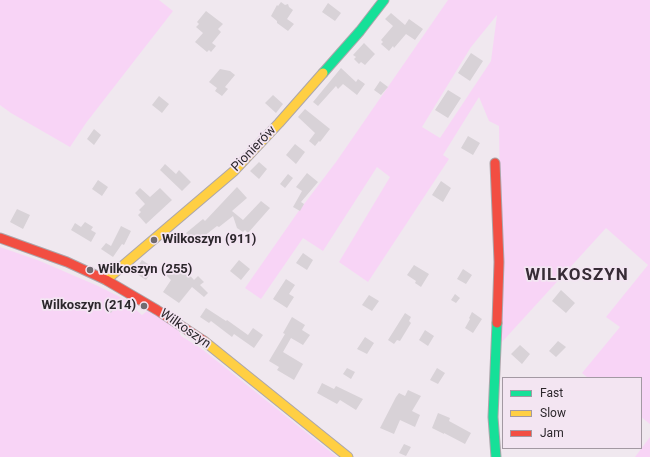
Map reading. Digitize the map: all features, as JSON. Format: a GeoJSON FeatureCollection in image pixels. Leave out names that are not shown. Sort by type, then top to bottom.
{"type":"FeatureCollection","features":[{"type":"Feature","properties":{"kind":"street","name":"Pionierów"},"geometry":{"type":"LineString","coordinates":[[106,280],[234,171],[279,123],[360,31],[384,0]]}},
{"type":"Feature","properties":{"kind":"street"},"geometry":{"type":"LineString","coordinates":[[495,163],[499,262],[493,417],[496,457]]}},
{"type":"Feature","properties":{"kind":"street","name":"Wilkoszyn"},"geometry":{"type":"LineString","coordinates":[[0,238],[54,257],[106,280],[157,310],[208,344],[348,457]]}},
{"type":"Feature","properties":{"kind":"shaded area"},"geometry":{"type":"Polygon","coordinates":[[[0,0],[159,0],[173,11],[86,123],[70,147],[11,113],[0,105],[0,0]]]}},
{"type":"Feature","properties":{"kind":"shaded area"},"geometry":{"type":"Polygon","coordinates":[[[448,0],[650,0],[650,424],[642,418],[642,377],[587,377],[582,373],[620,327],[606,317],[648,265],[606,228],[502,342],[499,126],[489,121],[479,97],[443,155],[449,159],[368,282],[339,262],[390,177],[377,167],[323,251],[303,238],[261,299],[245,288],[298,212],[336,162],[448,0]],[[497,15],[471,47],[422,127],[440,138],[491,61],[497,15]]]}},
{"type":"Feature","properties":{"kind":"shaded area"},"geometry":{"type":"Polygon","coordinates":[[[0,247],[40,261],[98,286],[138,306],[136,310],[142,315],[147,311],[177,327],[181,336],[202,349],[337,457],[0,457],[0,247]]]}},
{"type":"Feature","properties":{"kind":"shaded area"},"geometry":{"type":"Polygon","coordinates":[[[650,437],[650,457],[635,457],[650,437]]]}},
{"type":"Feature","properties":{"kind":"building"},"geometry":{"type":"Polygon","coordinates":[[[281,2],[285,5],[288,4],[293,10],[287,19],[294,24],[288,31],[277,23],[277,21],[271,16],[277,5],[278,6],[281,2]]]}},
{"type":"Feature","properties":{"kind":"building"},"geometry":{"type":"Polygon","coordinates":[[[328,3],[341,13],[335,21],[322,12],[328,3]]]}},
{"type":"Feature","properties":{"kind":"building"},"geometry":{"type":"Polygon","coordinates":[[[206,11],[223,24],[218,29],[221,32],[212,43],[216,46],[211,52],[209,50],[207,52],[195,42],[203,33],[196,27],[199,24],[197,22],[206,11]]]}},
{"type":"Feature","properties":{"kind":"building"},"geometry":{"type":"Polygon","coordinates":[[[391,13],[405,25],[409,19],[423,29],[415,40],[406,34],[394,48],[393,46],[389,51],[381,44],[383,42],[381,40],[393,26],[385,19],[391,13]]]}},
{"type":"Feature","properties":{"kind":"building"},"geometry":{"type":"Polygon","coordinates":[[[364,43],[375,54],[365,65],[361,62],[359,64],[354,59],[356,57],[353,55],[364,43]]]}},
{"type":"Feature","properties":{"kind":"building"},"geometry":{"type":"Polygon","coordinates":[[[471,53],[483,61],[470,81],[458,73],[471,53]]]}},
{"type":"Feature","properties":{"kind":"building"},"geometry":{"type":"Polygon","coordinates":[[[341,68],[356,82],[358,79],[365,84],[357,95],[343,84],[338,89],[336,86],[318,106],[313,102],[341,68]]]}},
{"type":"Feature","properties":{"kind":"building"},"geometry":{"type":"Polygon","coordinates":[[[220,69],[230,71],[235,75],[225,87],[228,89],[222,96],[215,91],[217,88],[209,82],[220,69]]]}},
{"type":"Feature","properties":{"kind":"building"},"geometry":{"type":"Polygon","coordinates":[[[380,81],[388,87],[381,95],[374,90],[380,81]]]}},
{"type":"Feature","properties":{"kind":"building"},"geometry":{"type":"Polygon","coordinates":[[[448,90],[461,98],[448,118],[435,110],[448,90]]]}},
{"type":"Feature","properties":{"kind":"building"},"geometry":{"type":"Polygon","coordinates":[[[273,95],[283,104],[276,113],[265,103],[273,95]]]}},
{"type":"Feature","properties":{"kind":"building"},"geometry":{"type":"Polygon","coordinates":[[[159,96],[169,104],[162,113],[152,105],[159,96]]]}},
{"type":"Feature","properties":{"kind":"building"},"geometry":{"type":"Polygon","coordinates":[[[305,109],[330,129],[315,146],[309,141],[315,133],[298,117],[305,109]]]}},
{"type":"Feature","properties":{"kind":"building"},"geometry":{"type":"Polygon","coordinates":[[[94,129],[101,135],[94,145],[87,139],[94,129]]]}},
{"type":"Feature","properties":{"kind":"building"},"geometry":{"type":"Polygon","coordinates":[[[468,136],[480,143],[473,155],[461,148],[468,136]]]}},
{"type":"Feature","properties":{"kind":"building"},"geometry":{"type":"Polygon","coordinates":[[[295,144],[305,152],[296,164],[286,155],[295,144]]]}},
{"type":"Feature","properties":{"kind":"building"},"geometry":{"type":"Polygon","coordinates":[[[259,162],[267,169],[259,179],[250,171],[259,162]]]}},
{"type":"Feature","properties":{"kind":"building"},"geometry":{"type":"Polygon","coordinates":[[[165,164],[176,174],[179,170],[191,182],[182,191],[160,170],[165,164]]]}},
{"type":"Feature","properties":{"kind":"building"},"geometry":{"type":"Polygon","coordinates":[[[307,173],[318,182],[301,202],[304,204],[300,211],[293,207],[302,191],[296,187],[307,173]]]}},
{"type":"Feature","properties":{"kind":"building"},"geometry":{"type":"Polygon","coordinates":[[[288,174],[293,178],[285,188],[280,184],[288,174]]]}},
{"type":"Feature","properties":{"kind":"building"},"geometry":{"type":"Polygon","coordinates":[[[98,180],[108,187],[102,196],[92,189],[98,180]]]}},
{"type":"Feature","properties":{"kind":"building"},"geometry":{"type":"Polygon","coordinates":[[[441,181],[451,188],[443,202],[432,195],[441,181]]]}},
{"type":"Feature","properties":{"kind":"building"},"geometry":{"type":"Polygon","coordinates":[[[237,187],[247,198],[232,211],[243,220],[261,201],[270,208],[248,233],[245,230],[243,232],[237,228],[233,216],[219,227],[217,226],[194,244],[186,233],[203,219],[205,221],[237,187]]]}},
{"type":"Feature","properties":{"kind":"building"},"geometry":{"type":"Polygon","coordinates":[[[140,188],[150,197],[160,188],[172,200],[146,224],[138,215],[141,212],[139,210],[145,204],[135,193],[140,188]]]}},
{"type":"Feature","properties":{"kind":"building"},"geometry":{"type":"Polygon","coordinates":[[[17,209],[30,215],[23,229],[10,222],[17,209]]]}},
{"type":"Feature","properties":{"kind":"building"},"geometry":{"type":"Polygon","coordinates":[[[85,222],[93,227],[91,230],[96,233],[91,242],[71,230],[75,223],[81,227],[85,222]]]}},
{"type":"Feature","properties":{"kind":"building"},"geometry":{"type":"Polygon","coordinates":[[[121,226],[131,231],[124,245],[122,244],[113,257],[101,249],[106,243],[111,246],[121,226]]]}},
{"type":"Feature","properties":{"kind":"building"},"geometry":{"type":"Polygon","coordinates":[[[303,253],[313,260],[307,270],[296,263],[303,253]]]}},
{"type":"Feature","properties":{"kind":"building"},"geometry":{"type":"Polygon","coordinates":[[[142,260],[154,268],[146,280],[134,272],[142,260]]]}},
{"type":"Feature","properties":{"kind":"building"},"geometry":{"type":"Polygon","coordinates":[[[239,260],[250,269],[241,280],[230,271],[239,260]]]}},
{"type":"Feature","properties":{"kind":"building"},"geometry":{"type":"Polygon","coordinates":[[[414,265],[429,274],[421,287],[415,283],[416,281],[407,275],[414,265]]]}},
{"type":"Feature","properties":{"kind":"building"},"geometry":{"type":"Polygon","coordinates":[[[176,266],[183,274],[186,271],[194,280],[198,276],[204,282],[200,285],[208,293],[204,297],[192,287],[179,303],[163,292],[171,280],[166,275],[176,266]]]}},
{"type":"Feature","properties":{"kind":"building"},"geometry":{"type":"Polygon","coordinates":[[[463,269],[472,275],[466,284],[457,279],[463,269]]]}},
{"type":"Feature","properties":{"kind":"building"},"geometry":{"type":"Polygon","coordinates":[[[286,279],[295,285],[289,294],[294,297],[287,308],[273,299],[286,279]]]}},
{"type":"Feature","properties":{"kind":"building"},"geometry":{"type":"Polygon","coordinates":[[[561,290],[575,303],[566,313],[552,301],[561,290]]]}},
{"type":"Feature","properties":{"kind":"building"},"geometry":{"type":"Polygon","coordinates":[[[455,294],[460,298],[456,303],[451,300],[455,294]]]}},
{"type":"Feature","properties":{"kind":"building"},"geometry":{"type":"Polygon","coordinates":[[[369,295],[379,301],[372,311],[362,305],[369,295]]]}},
{"type":"Feature","properties":{"kind":"building"},"geometry":{"type":"Polygon","coordinates":[[[110,303],[115,307],[111,313],[106,309],[110,303]]]}},
{"type":"Feature","properties":{"kind":"building"},"geometry":{"type":"Polygon","coordinates":[[[206,308],[226,321],[227,320],[248,335],[253,328],[263,335],[254,348],[234,334],[232,337],[211,321],[209,323],[200,317],[206,308]]]}},
{"type":"Feature","properties":{"kind":"building"},"geometry":{"type":"Polygon","coordinates":[[[472,312],[482,319],[473,333],[465,328],[472,312]]]}},
{"type":"Feature","properties":{"kind":"building"},"geometry":{"type":"Polygon","coordinates":[[[405,313],[411,317],[409,321],[411,323],[400,341],[397,340],[394,344],[388,340],[405,313]]]}},
{"type":"Feature","properties":{"kind":"building"},"geometry":{"type":"Polygon","coordinates":[[[292,317],[305,325],[302,330],[310,335],[303,345],[291,338],[283,352],[303,364],[294,380],[277,370],[279,367],[269,361],[285,334],[283,333],[292,317]]]}},
{"type":"Feature","properties":{"kind":"building"},"geometry":{"type":"Polygon","coordinates":[[[425,330],[434,336],[428,346],[419,340],[425,330]]]}},
{"type":"Feature","properties":{"kind":"building"},"geometry":{"type":"Polygon","coordinates":[[[365,337],[374,343],[367,354],[357,349],[365,337]]]}},
{"type":"Feature","properties":{"kind":"building"},"geometry":{"type":"Polygon","coordinates":[[[558,341],[566,347],[556,357],[549,351],[558,341]]]}},
{"type":"Feature","properties":{"kind":"building"},"geometry":{"type":"Polygon","coordinates":[[[520,345],[530,354],[522,364],[511,354],[520,345]]]}},
{"type":"Feature","properties":{"kind":"building"},"geometry":{"type":"Polygon","coordinates":[[[347,368],[355,372],[351,379],[343,374],[347,368]]]}},
{"type":"Feature","properties":{"kind":"building"},"geometry":{"type":"Polygon","coordinates":[[[437,368],[445,373],[438,384],[430,380],[437,368]]]}},
{"type":"Feature","properties":{"kind":"building"},"geometry":{"type":"Polygon","coordinates":[[[322,383],[334,389],[336,386],[363,399],[356,410],[340,400],[337,404],[317,393],[322,383]]]}},
{"type":"Feature","properties":{"kind":"building"},"geometry":{"type":"Polygon","coordinates":[[[408,390],[421,396],[412,411],[420,415],[415,427],[400,420],[394,434],[380,428],[396,397],[399,393],[405,396],[408,390]]]}},
{"type":"Feature","properties":{"kind":"building"},"geometry":{"type":"Polygon","coordinates":[[[438,413],[450,418],[449,421],[471,433],[465,444],[432,428],[438,413]]]}},
{"type":"Feature","properties":{"kind":"building"},"geometry":{"type":"Polygon","coordinates":[[[404,444],[411,447],[406,456],[399,453],[404,444]]]}},
{"type":"Feature","properties":{"kind":"traffic: fast"},"geometry":{"type":"LineString","coordinates":[[323,73],[360,31],[384,0]]}},
{"type":"Feature","properties":{"kind":"traffic: fast"},"geometry":{"type":"LineString","coordinates":[[496,457],[493,417],[497,323]]}},
{"type":"Feature","properties":{"kind":"traffic: slow"},"geometry":{"type":"LineString","coordinates":[[106,280],[234,171],[323,73]]}},
{"type":"Feature","properties":{"kind":"traffic: slow"},"geometry":{"type":"LineString","coordinates":[[204,341],[348,457]]}},
{"type":"Feature","properties":{"kind":"traffic: jam"},"geometry":{"type":"LineString","coordinates":[[495,163],[499,262],[497,323]]}},
{"type":"Feature","properties":{"kind":"traffic: jam"},"geometry":{"type":"LineString","coordinates":[[0,238],[67,262],[106,280],[157,310],[204,341]]}},
{"type":"Feature","properties":{"kind":"place","name":"Wilkoszyn (911)"},"geometry":{"type":"Point","coordinates":[154,240]}},
{"type":"Feature","properties":{"kind":"place","name":"Wilkoszyn (255)"},"geometry":{"type":"Point","coordinates":[90,270]}},
{"type":"Feature","properties":{"kind":"place","name":"Wilkoszyn (214)"},"geometry":{"type":"Point","coordinates":[144,306]}},
{"type":"Feature","properties":{"kind":"district","name":"WILKOSZYN"},"geometry":{"type":"Point","coordinates":[577,276]}}]}
